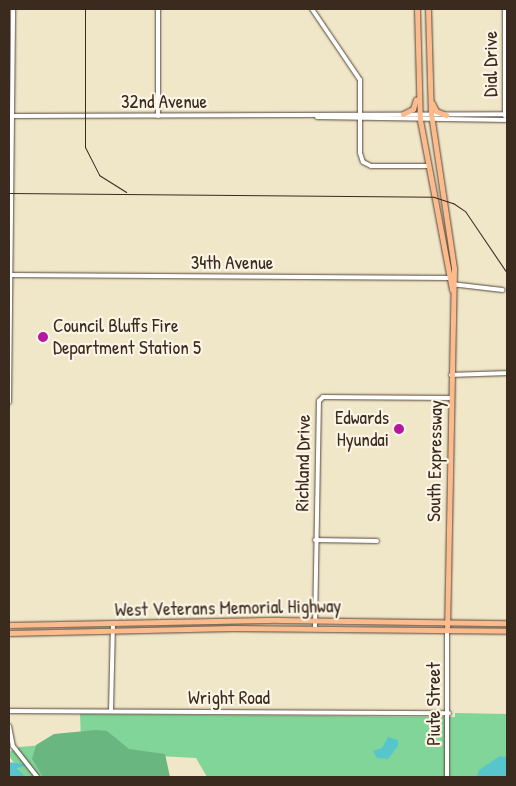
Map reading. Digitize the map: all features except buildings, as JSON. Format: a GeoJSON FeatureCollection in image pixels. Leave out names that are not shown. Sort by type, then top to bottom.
{"type":"FeatureCollection","features":[{"type":"Feature","properties":{"kind":"main road","name":"South Expressway"},"geometry":{"type":"LineString","coordinates":[[417,9],[420,117],[428,166],[452,281]]}},
{"type":"Feature","properties":{"kind":"main road","name":"South Expressway"},"geometry":{"type":"LineString","coordinates":[[428,9],[429,95],[450,224],[452,281],[447,630]]}},
{"type":"Feature","properties":{"kind":"main road"},"geometry":{"type":"LineString","coordinates":[[403,114],[414,107],[418,89]]}},
{"type":"Feature","properties":{"kind":"main road"},"geometry":{"type":"LineString","coordinates":[[429,95],[434,109],[446,115]]}},
{"type":"Feature","properties":{"kind":"main road","name":"West Veterans Memorial Highway"},"geometry":{"type":"LineString","coordinates":[[9,625],[113,625],[315,620],[507,623]]}},
{"type":"Feature","properties":{"kind":"main road","name":"West Veterans Memorial Highway"},"geometry":{"type":"LineString","coordinates":[[9,633],[315,628],[507,631]]}},
{"type":"Feature","properties":{"kind":"street"},"geometry":{"type":"LineString","coordinates":[[9,402],[11,42],[13,9]]}},
{"type":"Feature","properties":{"kind":"street"},"geometry":{"type":"LineString","coordinates":[[158,9],[158,116]]}},
{"type":"Feature","properties":{"kind":"street"},"geometry":{"type":"LineString","coordinates":[[312,9],[359,77],[362,114],[360,154],[366,164],[428,166]]}},
{"type":"Feature","properties":{"kind":"street","name":"Dial Drive"},"geometry":{"type":"LineString","coordinates":[[505,9],[506,120]]}},
{"type":"Feature","properties":{"kind":"street","name":"32nd Avenue"},"geometry":{"type":"LineString","coordinates":[[12,116],[315,116],[403,114],[432,121],[506,120]]}},
{"type":"Feature","properties":{"kind":"street","name":"32nd Avenue"},"geometry":{"type":"LineString","coordinates":[[315,116],[362,119],[420,117],[431,114],[506,114]]}},
{"type":"Feature","properties":{"kind":"street","name":"34th Avenue"},"geometry":{"type":"LineString","coordinates":[[10,276],[452,281],[504,290]]}},
{"type":"Feature","properties":{"kind":"street"},"geometry":{"type":"LineString","coordinates":[[451,375],[507,373]]}},
{"type":"Feature","properties":{"kind":"street","name":"Richland Drive"},"geometry":{"type":"LineString","coordinates":[[315,628],[320,399],[451,398]]}},
{"type":"Feature","properties":{"kind":"street"},"geometry":{"type":"LineString","coordinates":[[316,540],[378,541]]}},
{"type":"Feature","properties":{"kind":"street"},"geometry":{"type":"LineString","coordinates":[[111,711],[113,625]]}},
{"type":"Feature","properties":{"kind":"street","name":"Piute Street"},"geometry":{"type":"LineString","coordinates":[[447,630],[449,714],[447,777]]}},
{"type":"Feature","properties":{"kind":"street","name":"Wright Road"},"geometry":{"type":"LineString","coordinates":[[9,711],[449,714]]}},
{"type":"Feature","properties":{"kind":"street"},"geometry":{"type":"LineString","coordinates":[[9,726],[10,745],[37,777]]}},
{"type":"Feature","properties":{"kind":"green space"},"geometry":{"type":"Polygon","coordinates":[[[455,713],[507,714],[507,777],[207,777],[196,758],[139,755],[160,777],[24,777],[9,756],[9,752],[19,747],[81,742],[80,714],[455,717],[455,713]]]}},
{"type":"Feature","properties":{"kind":"green space"},"geometry":{"type":"Polygon","coordinates":[[[96,730],[107,731],[129,749],[165,754],[170,777],[43,777],[32,759],[36,745],[54,734],[96,730]]]}},
{"type":"Feature","properties":{"kind":"water"},"geometry":{"type":"Polygon","coordinates":[[[388,737],[398,740],[398,746],[388,759],[377,758],[373,751],[382,748],[388,737]]]}},
{"type":"Feature","properties":{"kind":"water"},"geometry":{"type":"Polygon","coordinates":[[[500,756],[507,757],[507,777],[477,777],[479,770],[500,756]]]}},
{"type":"Feature","properties":{"kind":"water"},"geometry":{"type":"Polygon","coordinates":[[[9,762],[28,765],[17,768],[26,777],[9,777],[9,762]]]}},
{"type":"Feature","properties":{"kind":"railway"},"geometry":{"type":"LineString","coordinates":[[85,9],[85,147],[99,175],[126,192]]}},
{"type":"Feature","properties":{"kind":"railway"},"geometry":{"type":"LineString","coordinates":[[9,193],[434,197],[453,203],[465,211],[507,273]]}},
{"type":"Feature","properties":{"kind":"place","name":"Council Bluffs Fire Department Station 5"},"geometry":{"type":"Point","coordinates":[43,337]}},
{"type":"Feature","properties":{"kind":"place","name":"Edwards Hyundai"},"geometry":{"type":"Point","coordinates":[399,429]}}]}
